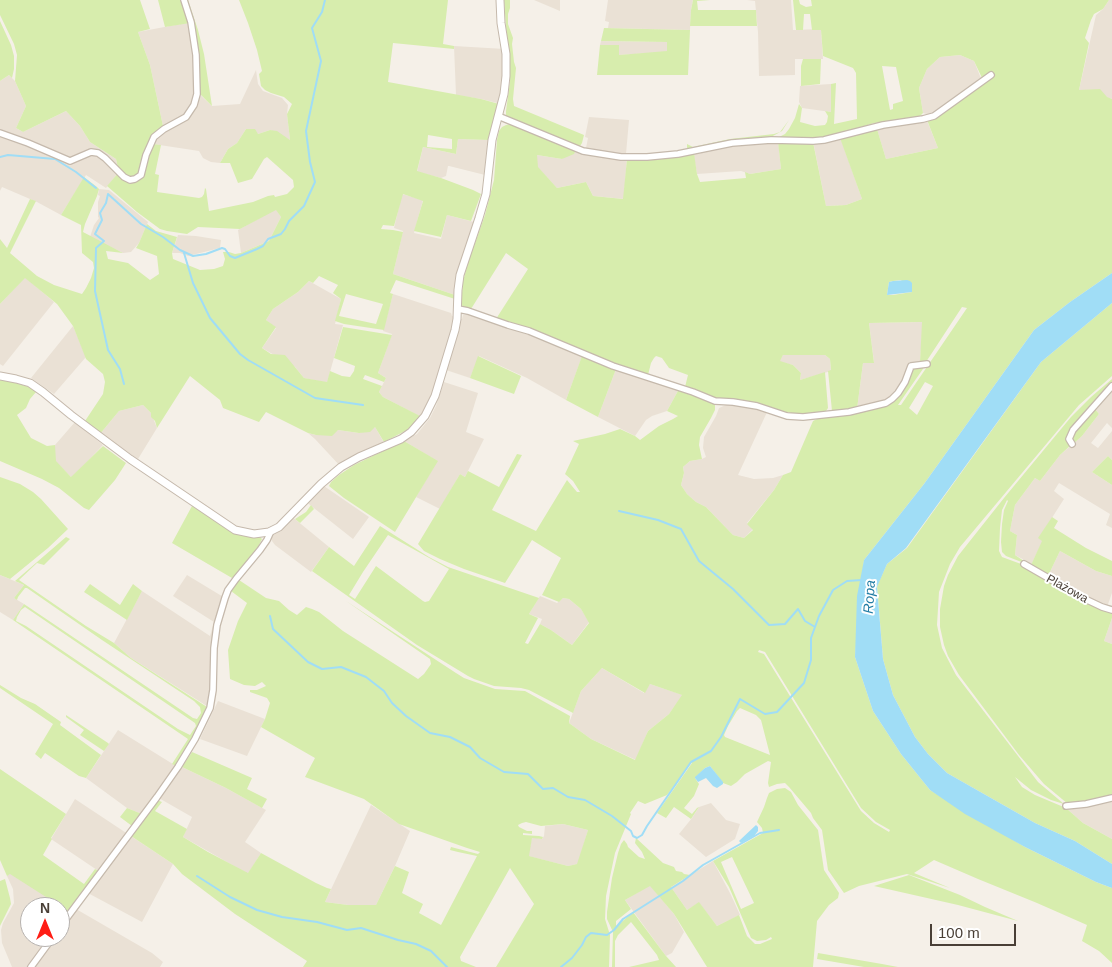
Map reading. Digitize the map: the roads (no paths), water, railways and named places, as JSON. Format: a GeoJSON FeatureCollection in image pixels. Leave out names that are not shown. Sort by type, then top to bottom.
{"type":"FeatureCollection","features":[{"type":"Feature","properties":{"kind":"street"},"geometry":{"type":"LineString","coordinates":[[0,133],[70,161],[90,152],[98,153],[124,178],[130,180],[141,175],[146,155],[154,137],[186,117],[194,105],[197,94],[196,55],[191,22],[184,0]]}},
{"type":"Feature","properties":{"kind":"street"},"geometry":{"type":"LineString","coordinates":[[0,376],[30,383],[130,459],[235,530],[254,534],[264,534],[279,528],[321,484],[341,467],[411,432],[425,416],[435,396],[455,330],[460,276],[486,194],[492,140],[504,94],[506,76],[506,54],[501,23],[500,0]]}},
{"type":"Feature","properties":{"kind":"street"},"geometry":{"type":"LineString","coordinates":[[498,116],[584,151],[621,157],[647,157],[678,154],[732,143],[771,140],[824,140],[883,124],[923,119],[934,116],[991,75]]}},
{"type":"Feature","properties":{"kind":"street"},"geometry":{"type":"LineString","coordinates":[[458,309],[529,331],[613,366],[662,381],[715,401],[757,406],[787,416],[804,417],[849,412],[886,403],[898,393],[906,382],[911,366],[927,364]]}},
{"type":"Feature","properties":{"kind":"street"},"geometry":{"type":"LineString","coordinates":[[1072,444],[1069,439],[1073,430],[1112,386]]}},
{"type":"Feature","properties":{"kind":"street"},"geometry":{"type":"LineString","coordinates":[[70,913],[178,767],[205,720],[213,690],[214,648],[225,598],[228,590],[260,550],[271,531]]}},
{"type":"Feature","properties":{"kind":"street","name":"Plażowa"},"geometry":{"type":"LineString","coordinates":[[1024,564],[1083,598],[1112,610]]}},
{"type":"Feature","properties":{"kind":"street"},"geometry":{"type":"LineString","coordinates":[[1066,806],[1112,798]]}},
{"type":"Feature","properties":{"kind":"street"},"geometry":{"type":"LineString","coordinates":[[31,967],[46,947]]}},
{"type":"Feature","properties":{"kind":"water","name":"Ropa"},"geometry":{"type":"Polygon","coordinates":[[[1112,273],[1112,303],[1041,362],[906,548],[887,564],[877,587],[883,659],[893,695],[915,737],[928,754],[947,773],[1035,823],[1075,841],[1112,864],[1112,888],[1025,847],[965,814],[930,790],[901,754],[873,711],[855,657],[857,596],[864,560],[924,484],[1034,330],[1112,273]]]}},
{"type":"Feature","properties":{"kind":"water"},"geometry":{"type":"Polygon","coordinates":[[[907,280],[912,283],[912,292],[887,295],[889,282],[907,280]]]}},
{"type":"Feature","properties":{"kind":"water"},"geometry":{"type":"Polygon","coordinates":[[[710,766],[723,782],[717,788],[706,778],[698,782],[695,778],[705,768],[710,766]]]}},
{"type":"Feature","properties":{"kind":"water"},"geometry":{"type":"Polygon","coordinates":[[[756,825],[758,831],[754,836],[741,843],[739,841],[756,825]]]}},
{"type":"Feature","properties":{"kind":"waterway"},"geometry":{"type":"LineString","coordinates":[[124,384],[120,369],[108,350],[95,291],[96,248],[104,241],[95,234],[102,220],[100,213],[106,203],[108,194],[141,224],[180,250],[193,256],[206,254],[222,248],[235,258],[263,246],[268,239],[281,234],[289,221],[304,206],[315,182],[306,131],[321,61],[312,28],[322,12],[325,0]]}},
{"type":"Feature","properties":{"kind":"waterway"},"geometry":{"type":"LineString","coordinates":[[0,157],[8,155],[55,159],[76,172],[96,188]]}},
{"type":"Feature","properties":{"kind":"waterway"},"geometry":{"type":"LineString","coordinates":[[184,253],[193,283],[210,318],[240,354],[315,398],[363,405]]}},
{"type":"Feature","properties":{"kind":"waterway"},"geometry":{"type":"LineString","coordinates":[[619,511],[658,520],[681,529],[699,561],[733,589],[769,625],[785,624],[798,609],[805,621],[815,627]]}},
{"type":"Feature","properties":{"kind":"waterway","name":"Ropa"},"geometry":{"type":"LineString","coordinates":[[270,616],[273,629],[308,662],[322,669],[341,667],[366,677],[384,691],[392,703],[406,716],[430,733],[450,737],[470,747],[480,758],[504,772],[528,774],[543,789],[553,788],[568,797],[585,800],[612,816],[637,838],[642,835],[691,762],[711,751],[721,737],[740,699],[765,714],[777,712],[804,683],[811,660],[811,638],[819,616],[833,590],[847,581],[862,580]]}},
{"type":"Feature","properties":{"kind":"waterway"},"geometry":{"type":"LineString","coordinates":[[561,967],[572,958],[586,937],[591,933],[607,935],[623,919],[683,881],[703,865],[760,833],[779,830]]}},
{"type":"Feature","properties":{"kind":"waterway"},"geometry":{"type":"LineString","coordinates":[[197,876],[230,897],[257,910],[347,930],[361,928],[416,944],[431,951],[447,967]]}}]}
